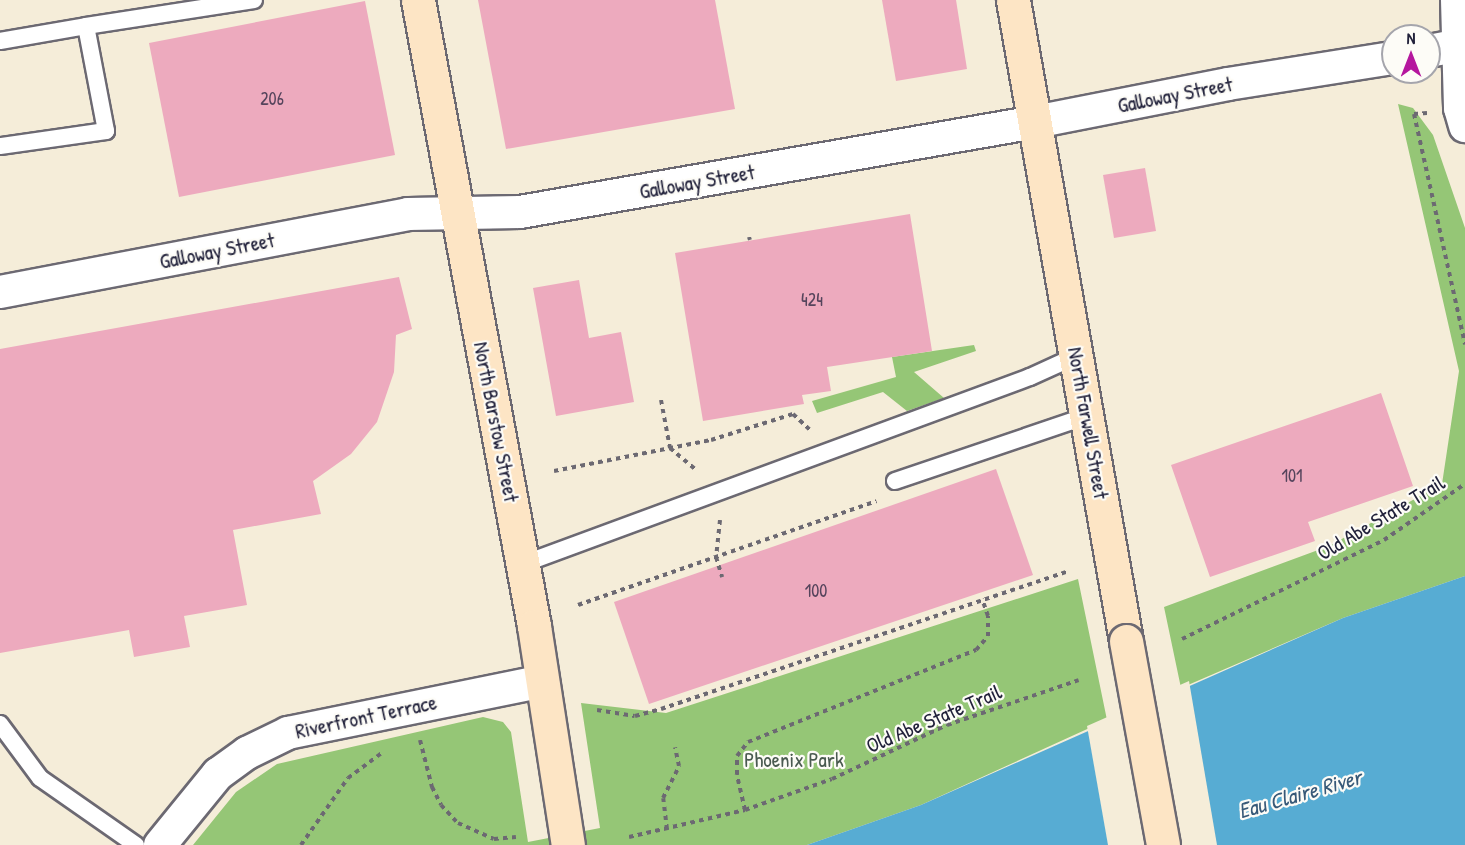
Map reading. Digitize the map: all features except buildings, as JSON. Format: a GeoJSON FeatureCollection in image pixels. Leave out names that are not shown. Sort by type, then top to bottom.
{"type":"FeatureCollection","features":[{"type":"Feature","properties":{"kind":"main road","name":"North Barstow Street"},"geometry":{"type":"LineString","coordinates":[[418,0],[523,564],[568,845]]}},
{"type":"Feature","properties":{"kind":"main road","name":"North Farwell Street"},"geometry":{"type":"LineString","coordinates":[[1013,0],[1163,845]]}},
{"type":"Feature","properties":{"kind":"street"},"geometry":{"type":"LineString","coordinates":[[1456,0],[1450,47],[1465,126]]}},
{"type":"Feature","properties":{"kind":"street","name":"Galloway Street"},"geometry":{"type":"LineString","coordinates":[[0,292],[408,214],[520,212],[1035,123],[1228,84],[1381,60]]}},
{"type":"Feature","properties":{"kind":"street","name":"Riverfront Terrace"},"geometry":{"type":"LineString","coordinates":[[160,845],[218,774],[247,753],[315,725],[543,681]]}},
{"type":"Feature","properties":{"kind":"lane"},"geometry":{"type":"LineString","coordinates":[[0,41],[254,0]]}},
{"type":"Feature","properties":{"kind":"lane"},"geometry":{"type":"LineString","coordinates":[[0,146],[106,130],[86,26]]}},
{"type":"Feature","properties":{"kind":"lane"},"geometry":{"type":"LineString","coordinates":[[523,564],[1030,377],[1076,356]]}},
{"type":"Feature","properties":{"kind":"lane"},"geometry":{"type":"LineString","coordinates":[[895,481],[1087,416]]}},
{"type":"Feature","properties":{"kind":"lane"},"geometry":{"type":"LineString","coordinates":[[0,724],[40,778],[136,845]]}},
{"type":"Feature","properties":{"kind":"path"},"geometry":{"type":"LineString","coordinates":[[1414,114],[1465,344]]}},
{"type":"Feature","properties":{"kind":"path"},"geometry":{"type":"LineString","coordinates":[[554,471],[711,440],[793,414],[831,450]]}},
{"type":"Feature","properties":{"kind":"path","name":"Old Abe State Trail"},"geometry":{"type":"LineString","coordinates":[[1182,639],[1384,540],[1465,484]]}},
{"type":"Feature","properties":{"kind":"path"},"geometry":{"type":"LineString","coordinates":[[578,605],[876,501]]}},
{"type":"Feature","properties":{"kind":"path"},"geometry":{"type":"LineString","coordinates":[[597,710],[635,716],[661,709],[1069,570]]}},
{"type":"Feature","properties":{"kind":"path"},"geometry":{"type":"LineString","coordinates":[[746,810],[737,774],[738,756],[748,742],[976,650],[988,636],[988,616],[982,599]]}},
{"type":"Feature","properties":{"kind":"path","name":"Old Abe State Trail"},"geometry":{"type":"LineString","coordinates":[[628,837],[746,810],[832,779],[947,725],[1079,680]]}},
{"type":"Feature","properties":{"kind":"path"},"geometry":{"type":"LineString","coordinates":[[411,707],[423,761],[441,805],[474,833],[494,839],[516,837]]}},
{"type":"Feature","properties":{"kind":"path"},"geometry":{"type":"LineString","coordinates":[[667,829],[663,798],[679,766],[675,747]]}},
{"type":"Feature","properties":{"kind":"path"},"geometry":{"type":"LineString","coordinates":[[301,845],[348,777],[383,752]]}},
{"type":"Feature","properties":{"kind":"green space"},"geometry":{"type":"Polygon","coordinates":[[[1398,104],[1413,108],[1433,135],[1465,228],[1465,576],[1343,618],[1181,688],[1164,607],[1329,546],[1442,484],[1459,371],[1398,104]]]}},
{"type":"Feature","properties":{"kind":"green space"},"geometry":{"type":"Polygon","coordinates":[[[974,345],[976,351],[914,372],[944,398],[907,411],[883,392],[817,413],[812,401],[896,377],[892,357],[974,345]]]}},
{"type":"Feature","properties":{"kind":"green space","name":"Phoenix Park"},"geometry":{"type":"Polygon","coordinates":[[[1078,579],[1107,720],[921,805],[807,845],[193,845],[236,792],[277,764],[483,717],[503,722],[511,732],[528,842],[600,828],[581,703],[666,713],[1078,579]]]}},
{"type":"Feature","properties":{"kind":"water","name":"Eau Claire River"},"geometry":{"type":"Polygon","coordinates":[[[1465,576],[1465,845],[807,845],[921,805],[1343,618],[1465,576]]]}},
{"type":"Feature","properties":{"kind":"pier"},"geometry":{"type":"Polygon","coordinates":[[[1189,681],[1217,845],[1108,845],[1087,726],[1189,681]]]}}]}
